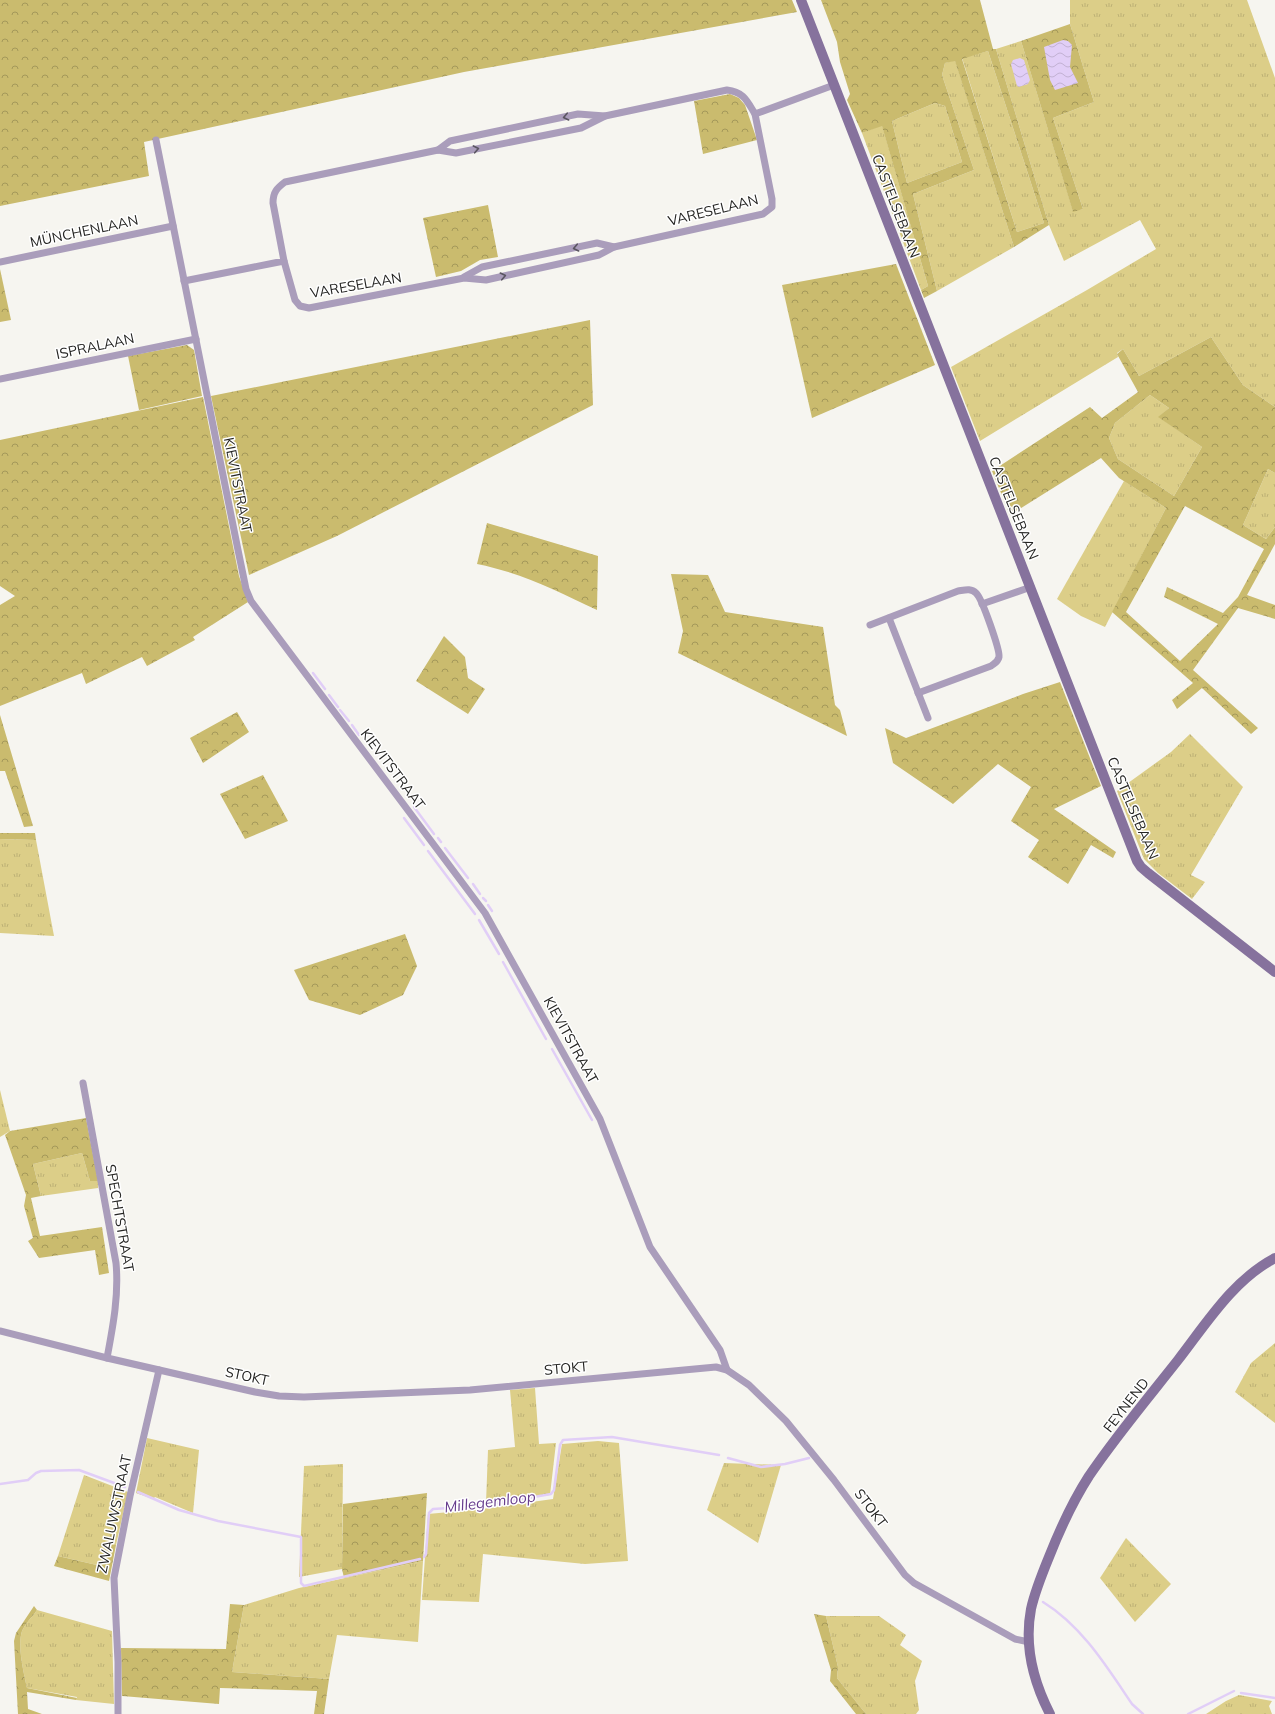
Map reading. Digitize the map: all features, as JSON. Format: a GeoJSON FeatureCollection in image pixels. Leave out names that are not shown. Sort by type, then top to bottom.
{"type":"FeatureCollection","features":[{"type":"Feature","properties":{"kind":"street","name":"CASTELSEBAAN"},"geometry":{"type":"LineString","coordinates":[[801,0],[1141,867],[1275,972]]}},
{"type":"Feature","properties":{"kind":"street"},"geometry":{"type":"LineString","coordinates":[[438,150],[456,153],[581,128],[605,116],[727,90],[737,91],[741,94],[755,114],[834,85]]}},
{"type":"Feature","properties":{"kind":"street"},"geometry":{"type":"LineString","coordinates":[[438,150],[450,141],[578,114],[605,116]]}},
{"type":"Feature","properties":{"kind":"street","name":"VARESELAAN"},"geometry":{"type":"LineString","coordinates":[[438,150],[285,182],[277,188],[273,196],[273,203],[284,261],[294,300],[300,306],[309,308],[464,278],[486,280],[599,255],[614,246],[763,214],[772,207],[772,200],[755,114]]}},
{"type":"Feature","properties":{"kind":"street","name":"KIEVITSTRAAT"},"geometry":{"type":"LineString","coordinates":[[156,140],[246,589],[251,601],[485,913],[600,1119],[650,1247],[720,1350],[726,1370]]}},
{"type":"Feature","properties":{"kind":"street","name":"MÜNCHENLAAN"},"geometry":{"type":"LineString","coordinates":[[0,262],[173,226]]}},
{"type":"Feature","properties":{"kind":"street","name":"VARESELAAN"},"geometry":{"type":"LineString","coordinates":[[464,278],[482,267],[597,243],[614,246]]}},
{"type":"Feature","properties":{"kind":"street"},"geometry":{"type":"LineString","coordinates":[[184,281],[284,261]]}},
{"type":"Feature","properties":{"kind":"street","name":"ISPRALAAN"},"geometry":{"type":"LineString","coordinates":[[0,379],[196,339]]}},
{"type":"Feature","properties":{"kind":"street"},"geometry":{"type":"LineString","coordinates":[[982,604],[1031,587]]}},
{"type":"Feature","properties":{"kind":"street"},"geometry":{"type":"LineString","coordinates":[[870,625],[958,591],[969,589],[976,593],[982,604],[997,646],[999,656],[997,662],[991,666],[918,693]]}},
{"type":"Feature","properties":{"kind":"street"},"geometry":{"type":"LineString","coordinates":[[889,618],[928,718]]}},
{"type":"Feature","properties":{"kind":"street","name":"SPECHTSTRAAT"},"geometry":{"type":"LineString","coordinates":[[83,1083],[118,1283],[116,1305],[107,1358]]}},
{"type":"Feature","properties":{"kind":"street","name":"FEYNEND"},"geometry":{"type":"LineString","coordinates":[[1050,1714],[1036,1683],[1031,1663],[1029,1642],[1030,1622],[1035,1594],[1064,1522],[1090,1475],[1233,1291],[1249,1276],[1275,1258]]}},
{"type":"Feature","properties":{"kind":"street","name":"STOKT"},"geometry":{"type":"LineString","coordinates":[[0,1331],[107,1358],[255,1392],[279,1396],[304,1397],[470,1390],[716,1367],[726,1370],[749,1385],[786,1421],[834,1480],[905,1575],[914,1583],[1009,1636],[1029,1642]]}},
{"type":"Feature","properties":{"kind":"street","name":"ZWALUWSTRAAT"},"geometry":{"type":"LineString","coordinates":[[118,1714],[118,1662],[114,1578],[130,1496],[159,1370]]}},
{"type":"Feature","properties":{"kind":"green space"},"geometry":{"type":"Polygon","coordinates":[[[0,0],[792,0],[797,12],[464,72],[144,142],[149,176],[0,206],[0,0]]]}},
{"type":"Feature","properties":{"kind":"green space"},"geometry":{"type":"Polygon","coordinates":[[[821,0],[980,0],[993,49],[996,49],[1049,225],[1014,247],[955,61],[945,63],[942,75],[974,170],[913,194],[937,291],[924,298],[921,290],[928,286],[882,126],[862,133],[847,100],[850,94],[840,62],[837,42],[821,0]],[[988,51],[962,59],[1017,232],[1044,223],[988,51]],[[935,103],[892,121],[907,183],[962,162],[945,106],[935,103]]]}},
{"type":"Feature","properties":{"kind":"green space"},"geometry":{"type":"Polygon","coordinates":[[[1070,0],[1247,0],[1275,78],[1275,407],[1243,385],[1211,337],[1139,376],[1123,349],[1117,353],[1118,357],[980,441],[951,367],[1156,249],[1140,220],[1064,261],[1049,225],[996,49],[1021,41],[1073,211],[1083,209],[1053,118],[1094,102],[1070,24],[1070,0]]]}},
{"type":"Feature","properties":{"kind":"green space"},"geometry":{"type":"Polygon","coordinates":[[[1070,24],[1094,102],[1053,118],[1083,209],[1073,212],[1021,41],[1070,24]]]}},
{"type":"Feature","properties":{"kind":"green space"},"geometry":{"type":"Polygon","coordinates":[[[988,51],[1044,223],[1017,232],[962,58],[988,51]]]}},
{"type":"Feature","properties":{"kind":"green space"},"geometry":{"type":"Polygon","coordinates":[[[955,60],[1014,247],[937,291],[913,194],[974,170],[942,75],[945,63],[955,60]]]}},
{"type":"Feature","properties":{"kind":"green space"},"geometry":{"type":"Polygon","coordinates":[[[730,94],[739,98],[745,105],[757,140],[703,154],[694,101],[730,94]]]}},
{"type":"Feature","properties":{"kind":"green space"},"geometry":{"type":"Polygon","coordinates":[[[935,103],[945,106],[962,162],[907,183],[892,121],[935,103]]]}},
{"type":"Feature","properties":{"kind":"green space"},"geometry":{"type":"Polygon","coordinates":[[[882,125],[928,286],[921,290],[862,133],[882,125]]]}},
{"type":"Feature","properties":{"kind":"green space"},"geometry":{"type":"Polygon","coordinates":[[[488,205],[498,257],[480,260],[461,271],[436,277],[423,218],[488,205]]]}},
{"type":"Feature","properties":{"kind":"green space"},"geometry":{"type":"Polygon","coordinates":[[[896,264],[935,365],[812,418],[782,285],[896,264]]]}},
{"type":"Feature","properties":{"kind":"green space"},"geometry":{"type":"Polygon","coordinates":[[[0,269],[11,320],[0,322],[0,269]]]}},
{"type":"Feature","properties":{"kind":"green space"},"geometry":{"type":"Polygon","coordinates":[[[590,320],[593,405],[337,536],[249,575],[211,396],[590,320]]]}},
{"type":"Feature","properties":{"kind":"green space"},"geometry":{"type":"Polygon","coordinates":[[[1211,337],[1243,385],[1275,407],[1275,473],[1268,469],[1243,525],[1266,539],[1275,527],[1275,544],[1247,595],[1275,605],[1275,619],[1238,608],[1193,670],[1258,728],[1251,734],[1202,688],[1177,709],[1172,700],[1193,683],[1112,612],[1166,508],[1119,478],[1101,458],[1010,515],[992,471],[1090,407],[1102,418],[1138,392],[1117,354],[1123,349],[1139,376],[1211,337]],[[1150,395],[1115,423],[1109,438],[1118,459],[1174,496],[1202,447],[1158,417],[1169,408],[1150,395]],[[1185,506],[1126,612],[1180,661],[1218,624],[1164,597],[1167,587],[1223,613],[1238,597],[1264,549],[1185,506]]]}},
{"type":"Feature","properties":{"kind":"green space"},"geometry":{"type":"Polygon","coordinates":[[[187,345],[194,350],[202,396],[139,410],[128,356],[187,345]]]}},
{"type":"Feature","properties":{"kind":"green space"},"geometry":{"type":"Polygon","coordinates":[[[1150,395],[1169,408],[1159,417],[1202,447],[1174,496],[1118,459],[1109,438],[1115,423],[1150,395]]]}},
{"type":"Feature","properties":{"kind":"green space"},"geometry":{"type":"Polygon","coordinates":[[[203,397],[239,576],[248,602],[193,637],[195,640],[147,666],[142,657],[86,684],[82,673],[0,706],[0,605],[15,596],[0,586],[0,440],[203,397]]]}},
{"type":"Feature","properties":{"kind":"green space"},"geometry":{"type":"Polygon","coordinates":[[[1268,469],[1275,473],[1275,527],[1266,539],[1243,525],[1268,469]]]}},
{"type":"Feature","properties":{"kind":"green space"},"geometry":{"type":"Polygon","coordinates":[[[1124,481],[1166,508],[1105,627],[1081,616],[1057,599],[1124,481]]]}},
{"type":"Feature","properties":{"kind":"green space"},"geometry":{"type":"Polygon","coordinates":[[[487,523],[598,556],[597,610],[553,589],[509,572],[477,564],[487,523]]]}},
{"type":"Feature","properties":{"kind":"green space"},"geometry":{"type":"Polygon","coordinates":[[[671,574],[708,575],[725,612],[823,627],[835,705],[840,710],[847,736],[678,653],[683,631],[671,574]]]}},
{"type":"Feature","properties":{"kind":"green space"},"geometry":{"type":"Polygon","coordinates":[[[444,636],[465,657],[468,678],[485,689],[468,714],[416,681],[444,636]]]}},
{"type":"Feature","properties":{"kind":"green space"},"geometry":{"type":"Polygon","coordinates":[[[1060,682],[1101,786],[1054,809],[1116,852],[1113,858],[1091,845],[1068,884],[1028,857],[1039,840],[1011,821],[1031,787],[998,764],[953,804],[893,763],[885,728],[906,738],[1023,694],[1060,682]]]}},
{"type":"Feature","properties":{"kind":"green space"},"geometry":{"type":"Polygon","coordinates":[[[237,712],[249,732],[203,763],[190,738],[237,712]]]}},
{"type":"Feature","properties":{"kind":"green space"},"geometry":{"type":"Polygon","coordinates":[[[0,715],[33,826],[24,827],[5,771],[0,771],[0,715]]]}},
{"type":"Feature","properties":{"kind":"green space"},"geometry":{"type":"Polygon","coordinates":[[[1190,734],[1243,787],[1191,875],[1205,882],[1192,899],[1158,873],[1144,859],[1117,791],[1171,752],[1190,734]]]}},
{"type":"Feature","properties":{"kind":"green space"},"geometry":{"type":"Polygon","coordinates":[[[263,775],[288,821],[245,839],[220,794],[263,775]]]}},
{"type":"Feature","properties":{"kind":"green space"},"geometry":{"type":"Polygon","coordinates":[[[0,833],[35,833],[36,840],[0,839],[0,833]]]}},
{"type":"Feature","properties":{"kind":"green space"},"geometry":{"type":"Polygon","coordinates":[[[0,839],[36,840],[54,936],[0,933],[0,839]]]}},
{"type":"Feature","properties":{"kind":"green space"},"geometry":{"type":"Polygon","coordinates":[[[405,934],[417,966],[403,995],[360,1015],[309,1000],[294,970],[405,934]]]}},
{"type":"Feature","properties":{"kind":"green space"},"geometry":{"type":"Polygon","coordinates":[[[0,1090],[10,1131],[0,1137],[0,1090]]]}},
{"type":"Feature","properties":{"kind":"green space"},"geometry":{"type":"Polygon","coordinates":[[[86,1118],[98,1181],[90,1181],[82,1153],[33,1164],[41,1196],[31,1198],[40,1236],[102,1227],[109,1273],[99,1275],[95,1250],[39,1258],[28,1241],[33,1238],[24,1206],[26,1195],[5,1135],[10,1131],[86,1118]]]}},
{"type":"Feature","properties":{"kind":"green space"},"geometry":{"type":"Polygon","coordinates":[[[82,1153],[90,1181],[98,1181],[98,1188],[41,1196],[33,1164],[82,1153]]]}},
{"type":"Feature","properties":{"kind":"green space"},"geometry":{"type":"Polygon","coordinates":[[[1275,1343],[1275,1423],[1235,1392],[1251,1363],[1275,1343]]]}},
{"type":"Feature","properties":{"kind":"green space"},"geometry":{"type":"Polygon","coordinates":[[[535,1388],[539,1444],[556,1443],[550,1495],[486,1503],[488,1450],[515,1447],[510,1390],[535,1388]]]}},
{"type":"Feature","properties":{"kind":"green space"},"geometry":{"type":"Polygon","coordinates":[[[147,1438],[199,1450],[193,1513],[155,1497],[153,1499],[136,1493],[147,1438]]]}},
{"type":"Feature","properties":{"kind":"green space"},"geometry":{"type":"Polygon","coordinates":[[[598,1441],[619,1443],[628,1561],[585,1564],[483,1554],[479,1602],[422,1600],[428,1514],[482,1509],[553,1499],[562,1444],[598,1441]]]}},
{"type":"Feature","properties":{"kind":"green space"},"geometry":{"type":"Polygon","coordinates":[[[724,1463],[781,1465],[758,1543],[707,1510],[724,1463]]]}},
{"type":"Feature","properties":{"kind":"green space"},"geometry":{"type":"Polygon","coordinates":[[[343,1464],[342,1569],[299,1577],[304,1466],[343,1464]]]}},
{"type":"Feature","properties":{"kind":"green space"},"geometry":{"type":"Polygon","coordinates":[[[84,1475],[128,1492],[116,1545],[105,1544],[101,1566],[58,1556],[84,1475]]]}},
{"type":"Feature","properties":{"kind":"green space"},"geometry":{"type":"Polygon","coordinates":[[[427,1493],[423,1561],[344,1578],[342,1569],[343,1504],[427,1493]]]}},
{"type":"Feature","properties":{"kind":"green space"},"geometry":{"type":"Polygon","coordinates":[[[1126,1538],[1171,1584],[1135,1622],[1100,1578],[1126,1538]]]}},
{"type":"Feature","properties":{"kind":"green space"},"geometry":{"type":"Polygon","coordinates":[[[105,1544],[116,1545],[109,1581],[54,1566],[58,1556],[101,1566],[105,1544]]]}},
{"type":"Feature","properties":{"kind":"green space"},"geometry":{"type":"Polygon","coordinates":[[[423,1561],[418,1642],[337,1635],[329,1679],[232,1672],[244,1605],[299,1588],[423,1561]]]}},
{"type":"Feature","properties":{"kind":"green space"},"geometry":{"type":"Polygon","coordinates":[[[230,1604],[244,1605],[232,1672],[329,1679],[324,1714],[314,1714],[317,1691],[220,1688],[219,1704],[122,1696],[121,1648],[226,1649],[230,1604]]]}},
{"type":"Feature","properties":{"kind":"green space"},"geometry":{"type":"Polygon","coordinates":[[[34,1606],[37,1610],[23,1628],[20,1644],[27,1688],[77,1698],[76,1700],[27,1692],[28,1709],[42,1714],[18,1714],[14,1641],[16,1633],[34,1606]]]}},
{"type":"Feature","properties":{"kind":"green space"},"geometry":{"type":"Polygon","coordinates":[[[37,1610],[112,1631],[114,1704],[76,1700],[77,1697],[27,1688],[20,1644],[23,1628],[37,1610]]]}},
{"type":"Feature","properties":{"kind":"green space"},"geometry":{"type":"Polygon","coordinates":[[[814,1614],[826,1616],[838,1667],[837,1678],[866,1714],[856,1714],[830,1681],[831,1670],[814,1614]]]}},
{"type":"Feature","properties":{"kind":"green space"},"geometry":{"type":"Polygon","coordinates":[[[826,1616],[879,1616],[906,1635],[900,1645],[922,1661],[915,1681],[919,1710],[916,1714],[866,1714],[837,1678],[838,1667],[826,1616]]]}},
{"type":"Feature","properties":{"kind":"green space"},"geometry":{"type":"Polygon","coordinates":[[[1239,1695],[1272,1701],[1269,1706],[1272,1714],[1206,1714],[1226,1701],[1239,1695]]]}},
{"type":"Feature","properties":{"kind":"water"},"geometry":{"type":"Polygon","coordinates":[[[1063,40],[1068,41],[1072,45],[1070,67],[1078,83],[1055,90],[1050,80],[1044,47],[1063,40]]]}},
{"type":"Feature","properties":{"kind":"water"},"geometry":{"type":"Polygon","coordinates":[[[1020,58],[1024,60],[1030,80],[1028,84],[1019,87],[1017,86],[1011,64],[1013,60],[1020,58]]]}},
{"type":"Feature","properties":{"kind":"waterway"},"geometry":{"type":"LineString","coordinates":[[313,673],[325,689]]}},
{"type":"Feature","properties":{"kind":"waterway"},"geometry":{"type":"LineString","coordinates":[[329,695],[338,707]]}},
{"type":"Feature","properties":{"kind":"waterway"},"geometry":{"type":"LineString","coordinates":[[340,710],[349,721]]}},
{"type":"Feature","properties":{"kind":"waterway"},"geometry":{"type":"LineString","coordinates":[[352,725],[359,735]]}},
{"type":"Feature","properties":{"kind":"waterway"},"geometry":{"type":"LineString","coordinates":[[414,807],[434,834]]}},
{"type":"Feature","properties":{"kind":"waterway"},"geometry":{"type":"LineString","coordinates":[[404,818],[424,845]]}},
{"type":"Feature","properties":{"kind":"waterway"},"geometry":{"type":"LineString","coordinates":[[438,838],[441,842]]}},
{"type":"Feature","properties":{"kind":"waterway"},"geometry":{"type":"LineString","coordinates":[[445,848],[468,878]]}},
{"type":"Feature","properties":{"kind":"waterway"},"geometry":{"type":"LineString","coordinates":[[428,851],[475,914]]}},
{"type":"Feature","properties":{"kind":"waterway"},"geometry":{"type":"LineString","coordinates":[[473,884],[480,894]]}},
{"type":"Feature","properties":{"kind":"waterway"},"geometry":{"type":"LineString","coordinates":[[483,898],[486,901]]}},
{"type":"Feature","properties":{"kind":"waterway"},"geometry":{"type":"LineString","coordinates":[[488,905],[492,911]]}},
{"type":"Feature","properties":{"kind":"waterway"},"geometry":{"type":"LineString","coordinates":[[479,920],[499,954]]}},
{"type":"Feature","properties":{"kind":"waterway"},"geometry":{"type":"LineString","coordinates":[[503,962],[546,1039]]}},
{"type":"Feature","properties":{"kind":"waterway"},"geometry":{"type":"LineString","coordinates":[[552,1049],[592,1120]]}},
{"type":"Feature","properties":{"kind":"waterway","name":"Millegemloop"},"geometry":{"type":"LineString","coordinates":[[424,1557],[426,1554],[429,1513],[433,1509],[482,1506],[551,1494],[554,1490],[560,1445],[563,1440],[612,1437],[719,1455]]}},
{"type":"Feature","properties":{"kind":"waterway","name":"Millegemloop"},"geometry":{"type":"LineString","coordinates":[[728,1458],[761,1467],[785,1464],[809,1458]]}},
{"type":"Feature","properties":{"kind":"waterway","name":"Millegemloop"},"geometry":{"type":"LineString","coordinates":[[0,1484],[28,1480],[36,1473],[41,1471],[79,1470],[125,1487]]}},
{"type":"Feature","properties":{"kind":"waterway","name":"Millegemloop"},"geometry":{"type":"LineString","coordinates":[[138,1492],[179,1510],[218,1521],[301,1537],[301,1583],[304,1586],[420,1559]]}},
{"type":"Feature","properties":{"kind":"waterway","name":"Millegemloop"},"geometry":{"type":"LineString","coordinates":[[1043,1602],[1057,1612],[1082,1635],[1093,1648],[1132,1704],[1143,1714]]}},
{"type":"Feature","properties":{"kind":"waterway","name":"Millegemloop"},"geometry":{"type":"LineString","coordinates":[[1188,1714],[1234,1691]]}},
{"type":"Feature","properties":{"kind":"waterway","name":"Millegemloop"},"geometry":{"type":"LineString","coordinates":[[1241,1693],[1275,1698]]}}]}
